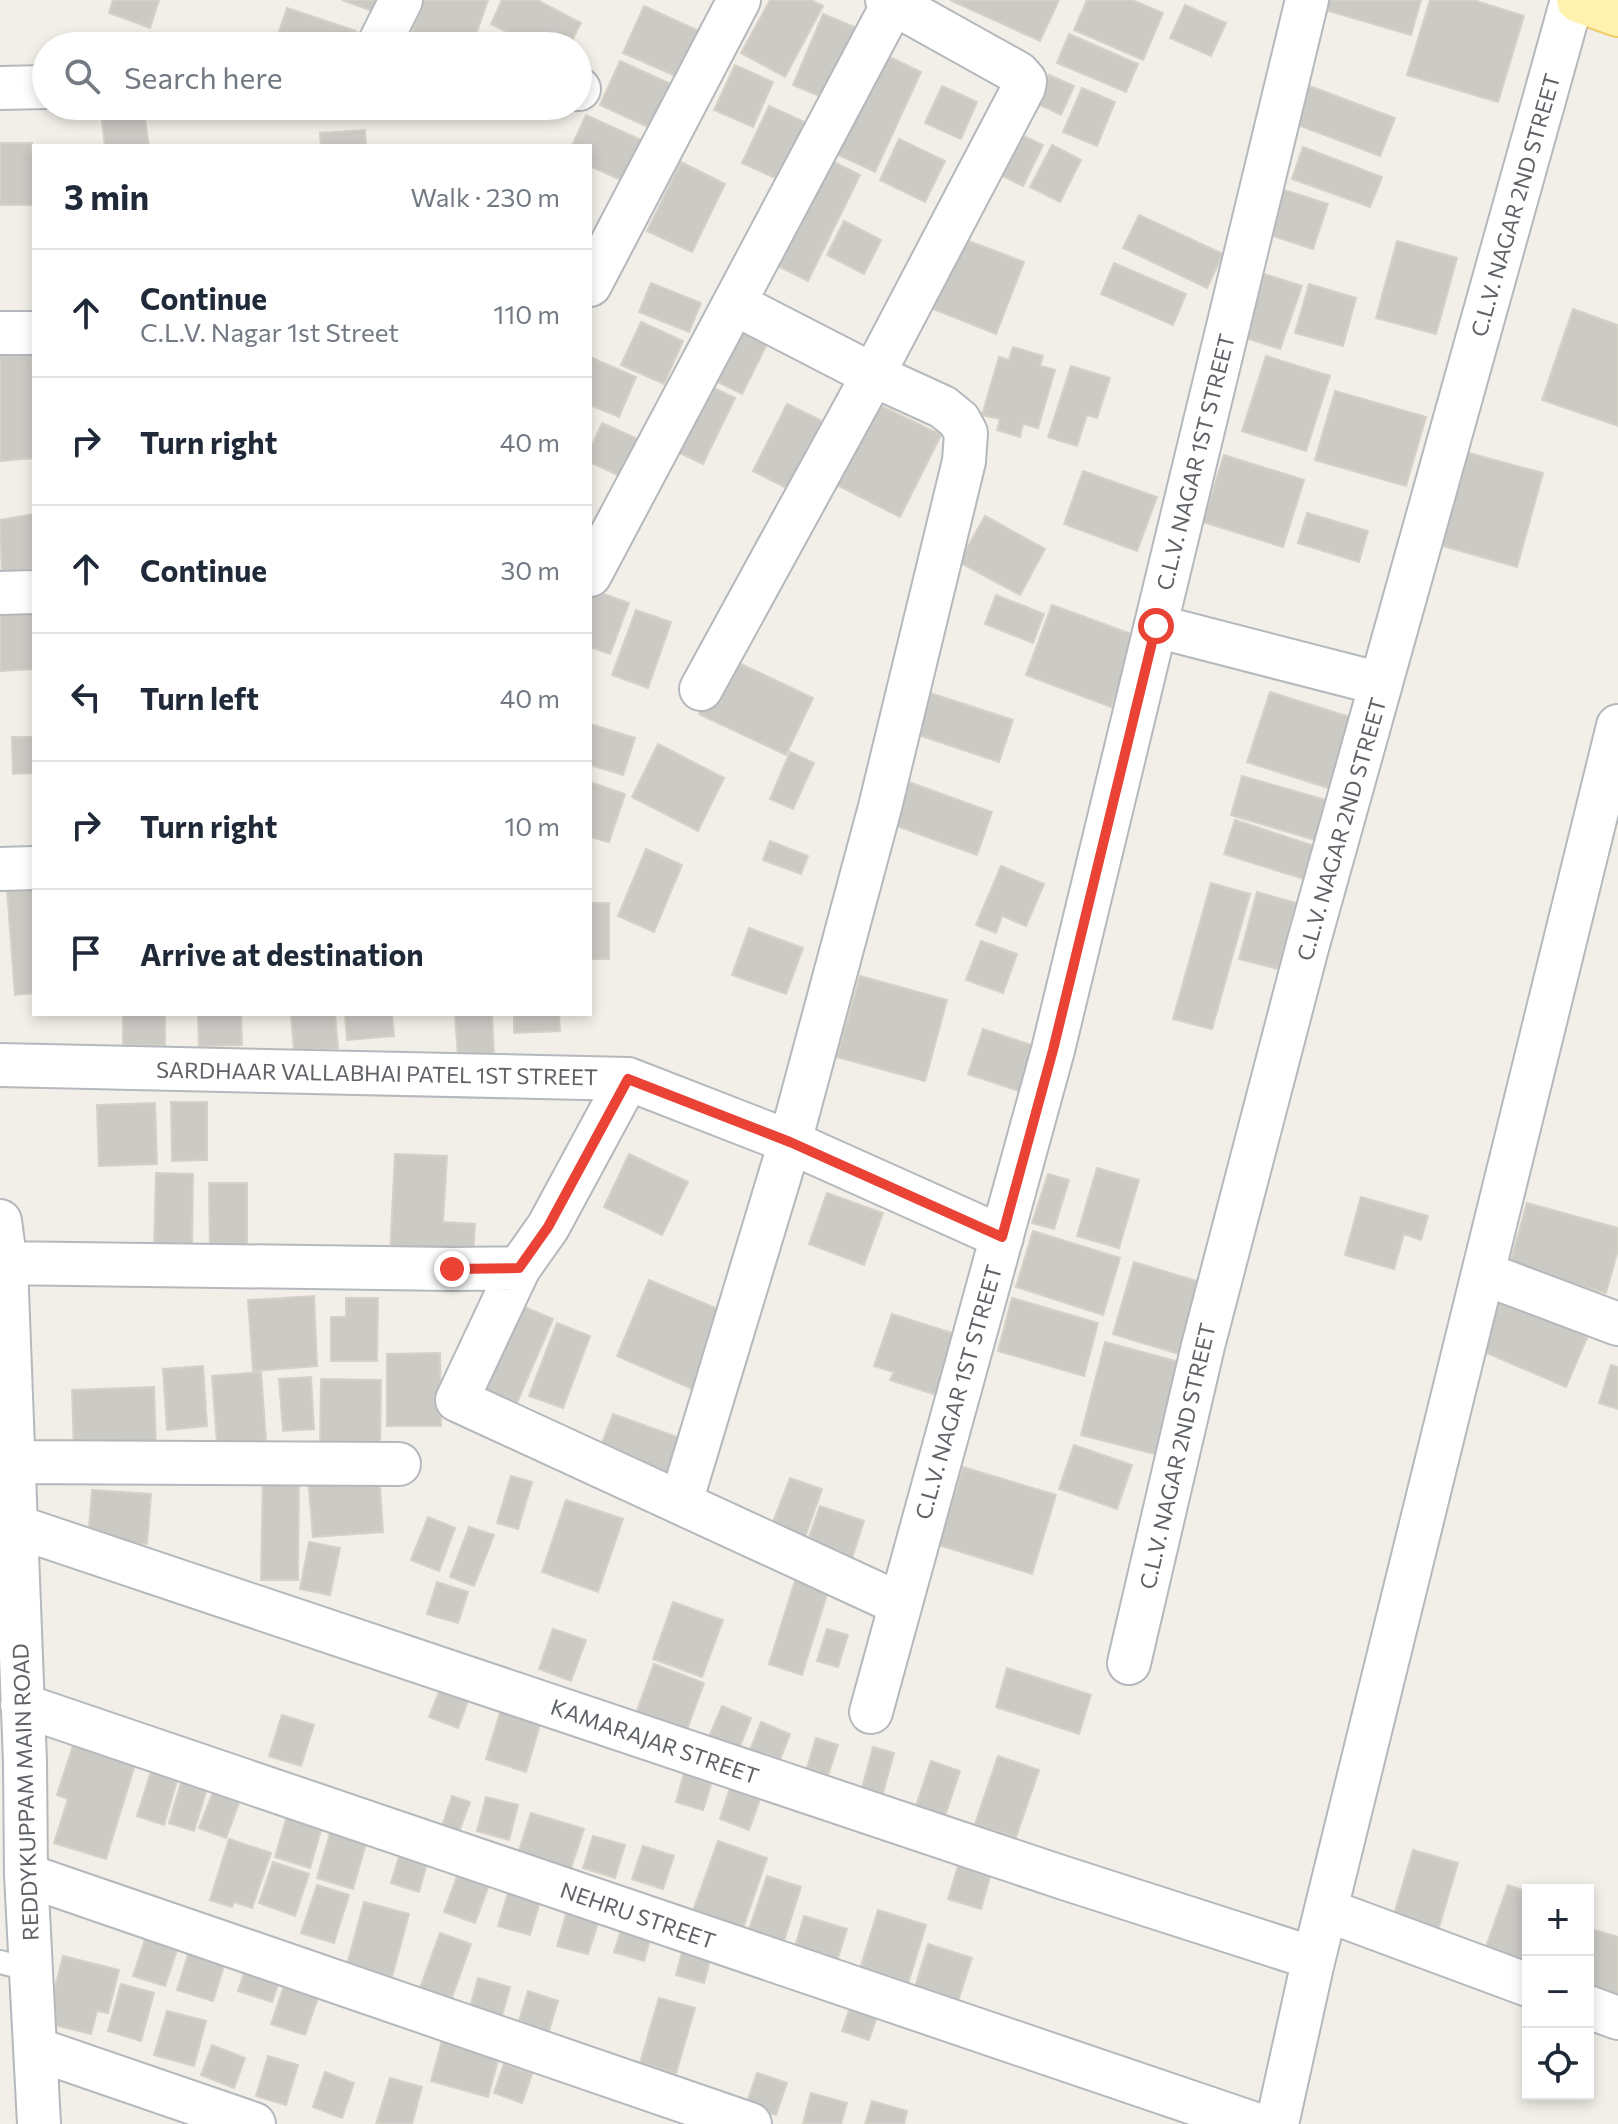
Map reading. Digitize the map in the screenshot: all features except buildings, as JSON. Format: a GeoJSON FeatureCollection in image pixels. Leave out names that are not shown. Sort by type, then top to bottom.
{"type":"FeatureCollection","features":[{"type":"Feature","properties":{"kind":"main road"},"geometry":{"type":"LineString","coordinates":[[1579,0],[1618,14]]}},
{"type":"Feature","properties":{"kind":"street"},"geometry":{"type":"LineString","coordinates":[[385,32],[401,0]]}},
{"type":"Feature","properties":{"kind":"street"},"geometry":{"type":"LineString","coordinates":[[592,281],[739,0]]}},
{"type":"Feature","properties":{"kind":"street","name":"C.L.V. NAGAR 1ST STREET"},"geometry":{"type":"LineString","coordinates":[[871,1712],[1053,1050],[1307,0]]}},
{"type":"Feature","properties":{"kind":"street","name":"C.L.V. NAGAR 2ND STREET"},"geometry":{"type":"LineString","coordinates":[[1129,1663],[1203,1346],[1303,963],[1572,0]]}},
{"type":"Feature","properties":{"kind":"street"},"geometry":{"type":"LineString","coordinates":[[592,571],[892,1],[1018,73],[1025,81],[1021,92],[873,375],[701,689]]}},
{"type":"Feature","properties":{"kind":"street"},"geometry":{"type":"LineString","coordinates":[[0,88],[32,87]]}},
{"type":"Feature","properties":{"kind":"street"},"geometry":{"type":"LineString","coordinates":[[681,1502],[790,1142],[880,807],[964,461],[966,433],[959,420],[943,407],[735,304]]}},
{"type":"Feature","properties":{"kind":"street"},"geometry":{"type":"LineString","coordinates":[[0,333],[32,333]]}},
{"type":"Feature","properties":{"kind":"street"},"geometry":{"type":"LineString","coordinates":[[0,593],[32,592]]}},
{"type":"Feature","properties":{"kind":"street"},"geometry":{"type":"LineString","coordinates":[[1156,626],[1381,684]]}},
{"type":"Feature","properties":{"kind":"street"},"geometry":{"type":"LineString","coordinates":[[1277,2124],[1326,1910],[1618,726]]}},
{"type":"Feature","properties":{"kind":"street"},"geometry":{"type":"LineString","coordinates":[[0,869],[32,868]]}},
{"type":"Feature","properties":{"kind":"street","name":"SARDHAAR VALLABHAI PATEL 1ST STREET"},"geometry":{"type":"LineString","coordinates":[[0,1065],[628,1079],[790,1142],[1002,1237]]}},
{"type":"Feature","properties":{"kind":"street"},"geometry":{"type":"LineString","coordinates":[[628,1079],[548,1227],[519,1268],[457,1400],[900,1604]]}},
{"type":"Feature","properties":{"kind":"street","name":"REDDYKUPPAM MAIN ROAD"},"geometry":{"type":"LineString","coordinates":[[0,1221],[13,1462],[8,1524],[22,1705],[13,1758],[26,1875],[16,1966],[36,2049],[39,2124]]}},
{"type":"Feature","properties":{"kind":"street"},"geometry":{"type":"LineString","coordinates":[[3,1264],[519,1268]]}},
{"type":"Feature","properties":{"kind":"street"},"geometry":{"type":"LineString","coordinates":[[1485,1274],[1618,1324]]}},
{"type":"Feature","properties":{"kind":"street"},"geometry":{"type":"LineString","coordinates":[[13,1462],[399,1464]]}},
{"type":"Feature","properties":{"kind":"street","name":"KAMARAJAR STREET"},"geometry":{"type":"LineString","coordinates":[[8,1524],[1046,1872],[1294,1952]]}},
{"type":"Feature","properties":{"kind":"street","name":"NEHRU STREET"},"geometry":{"type":"LineString","coordinates":[[22,1705],[1177,2112],[1255,2124]]}},
{"type":"Feature","properties":{"kind":"street"},"geometry":{"type":"LineString","coordinates":[[26,1875],[750,2124]]}},
{"type":"Feature","properties":{"kind":"street"},"geometry":{"type":"LineString","coordinates":[[1326,1910],[1522,1983]]}},
{"type":"Feature","properties":{"kind":"street"},"geometry":{"type":"LineString","coordinates":[[1594,2009],[1618,2018]]}},
{"type":"Feature","properties":{"kind":"street"},"geometry":{"type":"LineString","coordinates":[[36,2049],[254,2124]]}},
{"type":"Feature","properties":{"kind":"route"},"geometry":{"type":"LineString","coordinates":[[452,1269],[519,1268],[548,1227],[628,1079],[790,1142],[1002,1237],[1053,1050],[1156,626]]}}]}
